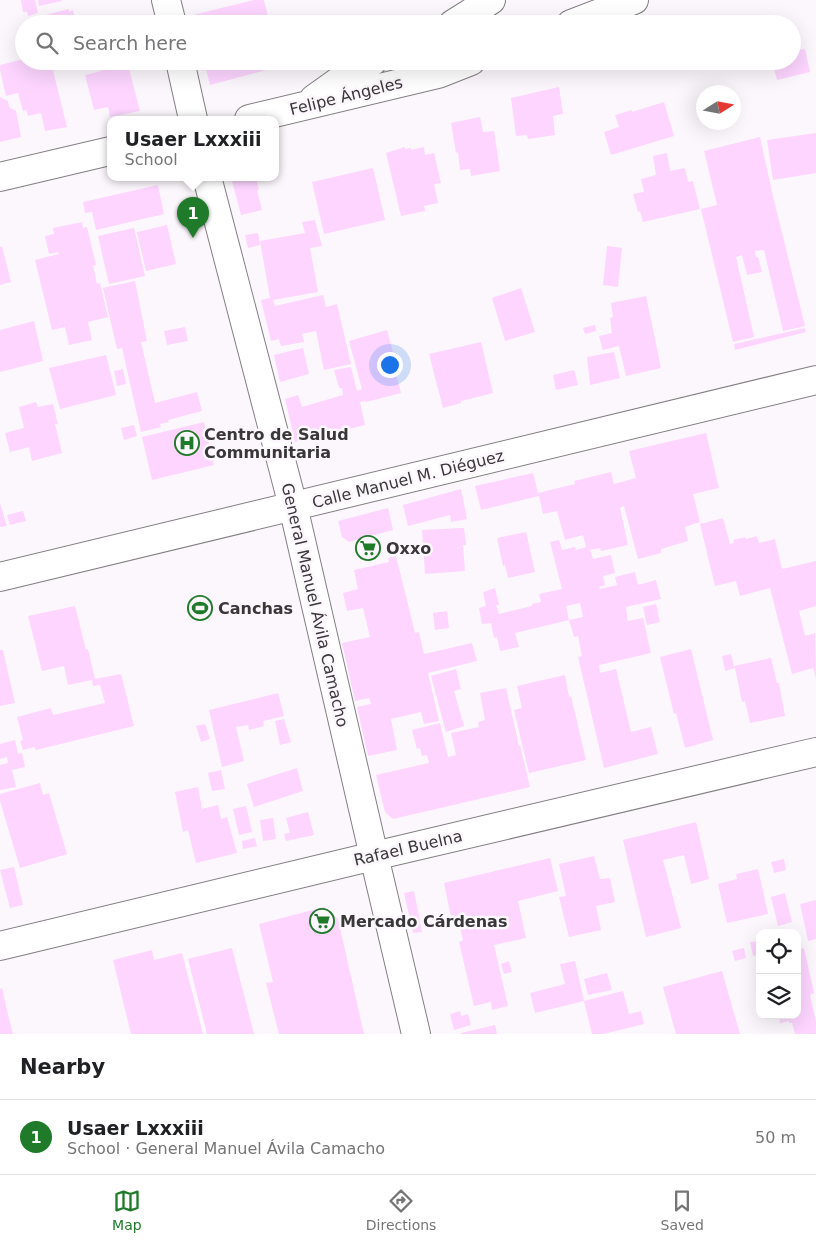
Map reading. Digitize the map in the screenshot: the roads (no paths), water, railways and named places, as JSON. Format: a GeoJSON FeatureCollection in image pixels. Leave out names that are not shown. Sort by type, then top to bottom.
{"type":"FeatureCollection","features":[{"type":"Feature","properties":{"kind":"street"},"geometry":{"type":"LineString","coordinates":[[166,0],[170,15]]}},
{"type":"Feature","properties":{"kind":"street"},"geometry":{"type":"LineString","coordinates":[[467,15],[491,0]]}},
{"type":"Feature","properties":{"kind":"street"},"geometry":{"type":"LineString","coordinates":[[595,15],[634,0]]}},
{"type":"Feature","properties":{"kind":"street"},"geometry":{"type":"LineString","coordinates":[[182,70],[192,116]]}},
{"type":"Feature","properties":{"kind":"street"},"geometry":{"type":"LineString","coordinates":[[301,107],[353,70]]}},
{"type":"Feature","properties":{"kind":"street","name":"Felipe Ángeles"},"geometry":{"type":"LineString","coordinates":[[262,116],[448,70]]}},
{"type":"Feature","properties":{"kind":"street"},"geometry":{"type":"LineString","coordinates":[[0,177],[107,152]]}},
{"type":"Feature","properties":{"kind":"street","name":"General Manuel Ávila Camacho"},"geometry":{"type":"LineString","coordinates":[[208,181],[293,506],[416,1034]]}},
{"type":"Feature","properties":{"kind":"street","name":"Calle Manuel M. Diéguez"},"geometry":{"type":"LineString","coordinates":[[0,577],[816,380]]}},
{"type":"Feature","properties":{"kind":"street","name":"Rafael Buelna"},"geometry":{"type":"LineString","coordinates":[[0,946],[816,752]]}},
{"type":"Feature","properties":{"kind":"place","name":"Usaer Lxxxiii"},"geometry":{"type":"Point","coordinates":[193,238]}},
{"type":"Feature","properties":{"kind":"place","name":"Centro de Salud Communitaria"},"geometry":{"type":"Point","coordinates":[187,443]}},
{"type":"Feature","properties":{"kind":"place","name":"Oxxo"},"geometry":{"type":"Point","coordinates":[368,548]}},
{"type":"Feature","properties":{"kind":"place","name":"Canchas"},"geometry":{"type":"Point","coordinates":[200,608]}},
{"type":"Feature","properties":{"kind":"place","name":"Mercado Cárdenas"},"geometry":{"type":"Point","coordinates":[322,921]}}]}
